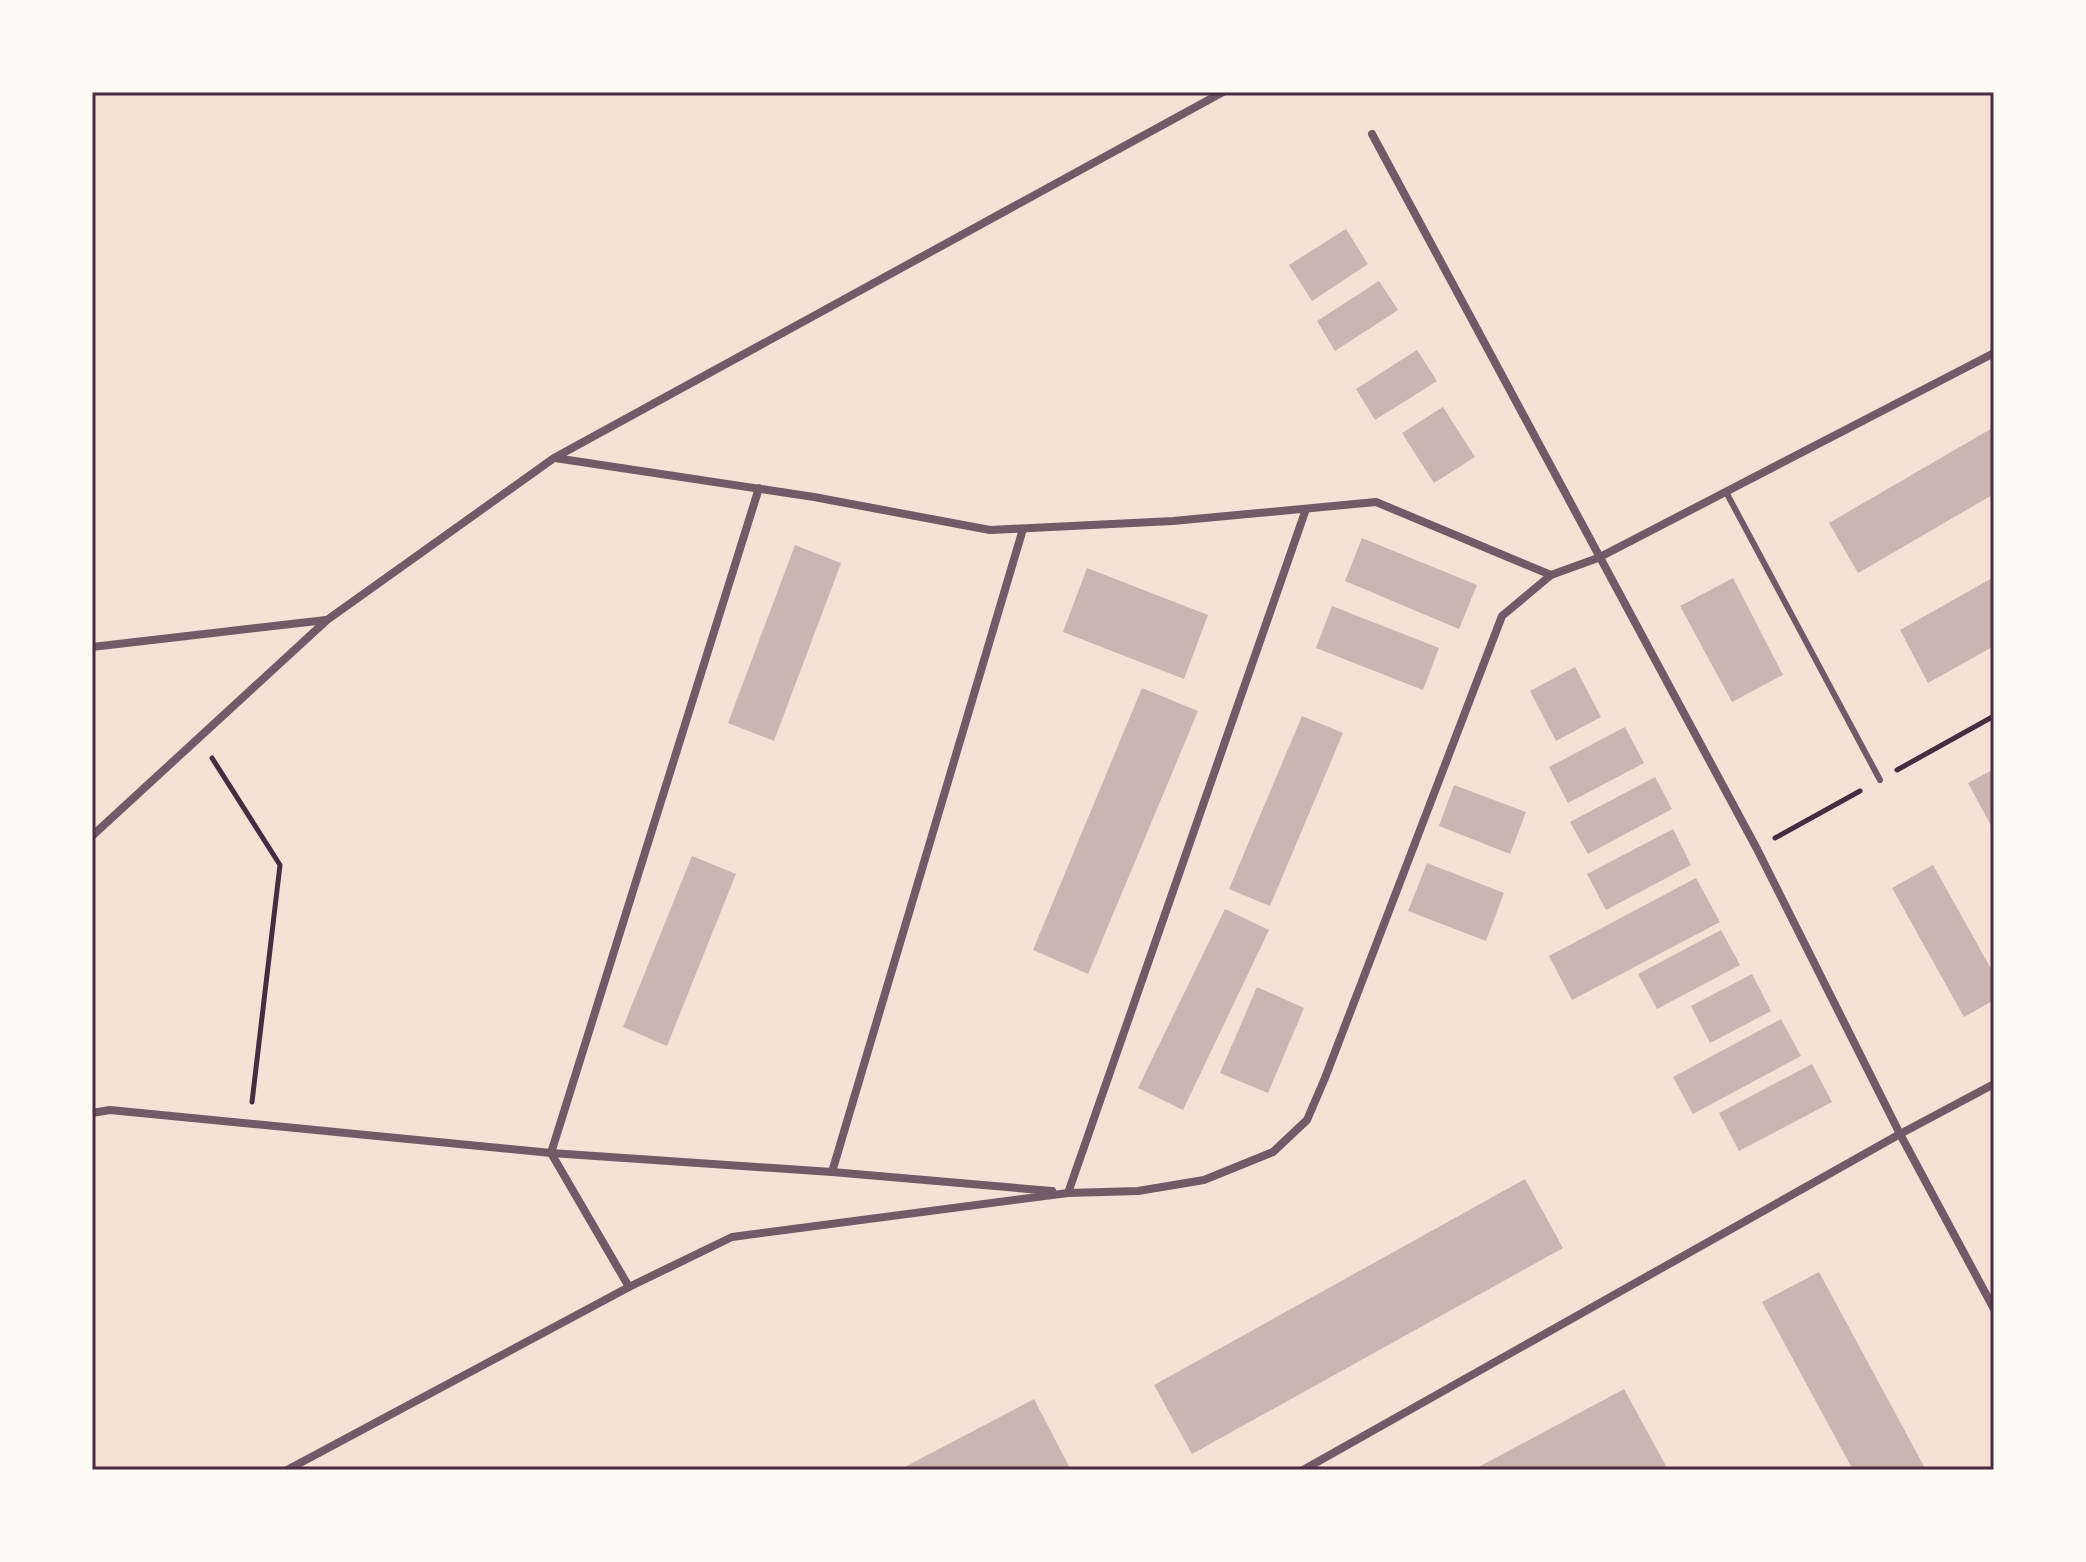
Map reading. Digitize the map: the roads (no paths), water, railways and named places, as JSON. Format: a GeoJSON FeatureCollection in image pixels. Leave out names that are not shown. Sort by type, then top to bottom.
{"type":"FeatureCollection","features":[{"type":"Feature","properties":{"kind":"street"},"geometry":{"type":"LineString","coordinates":[[92,836],[327,620],[554,458],[1223,92]]}},
{"type":"Feature","properties":{"kind":"street"},"geometry":{"type":"LineString","coordinates":[[1372,134],[1757,849],[1900,1134],[1994,1309]]}},
{"type":"Feature","properties":{"kind":"street"},"geometry":{"type":"LineString","coordinates":[[287,1470],[629,1287],[732,1237],[1068,1193],[1138,1191],[1204,1180],[1273,1152],[1307,1120],[1502,616],[1551,575],[1598,558],[1994,353]]}},
{"type":"Feature","properties":{"kind":"street"},"geometry":{"type":"LineString","coordinates":[[554,458],[759,488],[990,530],[1173,521],[1376,502],[1551,575]]}},
{"type":"Feature","properties":{"kind":"street"},"geometry":{"type":"LineString","coordinates":[[629,1287],[551,1153],[759,488]]}},
{"type":"Feature","properties":{"kind":"street"},"geometry":{"type":"LineString","coordinates":[[1068,1193],[1306,509]]}},
{"type":"Feature","properties":{"kind":"street"},"geometry":{"type":"LineString","coordinates":[[832,1172],[1023,529]]}},
{"type":"Feature","properties":{"kind":"street"},"geometry":{"type":"LineString","coordinates":[[92,647],[327,620]]}},
{"type":"Feature","properties":{"kind":"street"},"geometry":{"type":"LineString","coordinates":[[1303,1470],[1994,1084]]}},
{"type":"Feature","properties":{"kind":"street"},"geometry":{"type":"LineString","coordinates":[[92,1113],[110,1110],[551,1153],[832,1172],[1068,1193]]}},
{"type":"Feature","properties":{"kind":"lane"},"geometry":{"type":"LineString","coordinates":[[1726,492],[1880,780]]}}]}
